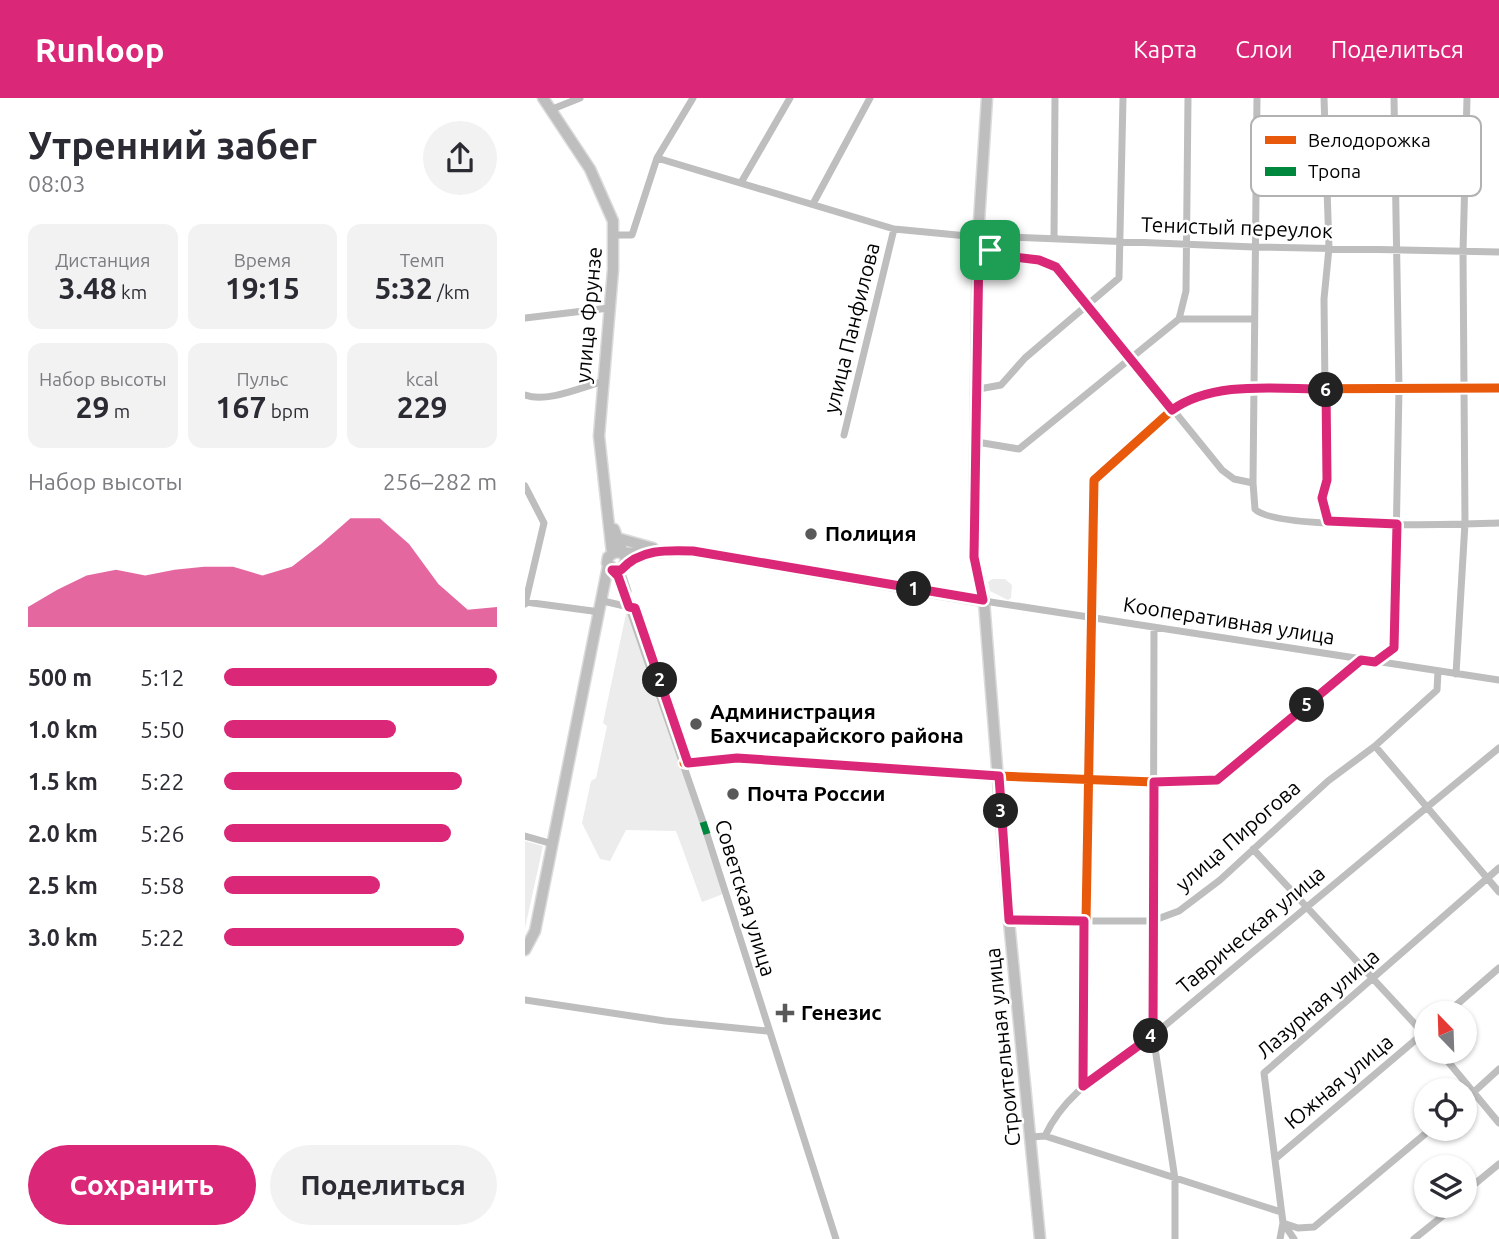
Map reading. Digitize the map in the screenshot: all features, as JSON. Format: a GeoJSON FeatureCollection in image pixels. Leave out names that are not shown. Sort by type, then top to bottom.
{"type":"FeatureCollection","features":[{"type":"Feature","properties":{"kind":"main road","name":"улица Фрунзе"},"geometry":{"type":"LineString","coordinates":[[525,950],[535,931],[600,612],[617,564],[599,436],[601,382],[615,235],[607,204],[590,169],[543,98]]}},
{"type":"Feature","properties":{"kind":"main road","name":"Строительная улица"},"geometry":{"type":"LineString","coordinates":[[988,98],[974,557],[983,600],[1009,920],[1040,1239]]}},
{"type":"Feature","properties":{"kind":"main road"},"geometry":{"type":"LineString","coordinates":[[609,512],[617,538],[617,564]]}},
{"type":"Feature","properties":{"kind":"main road"},"geometry":{"type":"LineString","coordinates":[[617,538],[657,549]]}},
{"type":"Feature","properties":{"kind":"main road","name":"Кооперативная улица"},"geometry":{"type":"LineString","coordinates":[[617,564],[657,549],[693,551],[983,600]]}},
{"type":"Feature","properties":{"kind":"street"},"geometry":{"type":"LineString","coordinates":[[550,110],[580,98]]}},
{"type":"Feature","properties":{"kind":"street"},"geometry":{"type":"LineString","coordinates":[[615,235],[632,235],[657,158],[693,98]]}},
{"type":"Feature","properties":{"kind":"street"},"geometry":{"type":"LineString","coordinates":[[742,181],[790,98]]}},
{"type":"Feature","properties":{"kind":"street"},"geometry":{"type":"LineString","coordinates":[[814,202],[870,98]]}},
{"type":"Feature","properties":{"kind":"street"},"geometry":{"type":"LineString","coordinates":[[1054,238],[1055,98]]}},
{"type":"Feature","properties":{"kind":"street"},"geometry":{"type":"LineString","coordinates":[[979,389],[1000,385],[1024,358],[1119,278],[1123,98]]}},
{"type":"Feature","properties":{"kind":"street"},"geometry":{"type":"LineString","coordinates":[[977,442],[1019,449],[1179,319],[1186,291],[1188,98]]}},
{"type":"Feature","properties":{"kind":"street"},"geometry":{"type":"LineString","coordinates":[[1257,98],[1257,116]]}},
{"type":"Feature","properties":{"kind":"street"},"geometry":{"type":"LineString","coordinates":[[1325,98],[1325,116]]}},
{"type":"Feature","properties":{"kind":"street"},"geometry":{"type":"LineString","coordinates":[[1394,98],[1394,116]]}},
{"type":"Feature","properties":{"kind":"street"},"geometry":{"type":"LineString","coordinates":[[1467,98],[1467,116]]}},
{"type":"Feature","properties":{"kind":"street"},"geometry":{"type":"LineString","coordinates":[[657,158],[814,202],[894,229],[983,245],[1049,263],[1062,272],[1089,304],[1131,360],[1222,470],[1234,479],[1253,483]]}},
{"type":"Feature","properties":{"kind":"street"},"geometry":{"type":"LineString","coordinates":[[1255,196],[1255,509],[1261,514],[1303,523],[1499,523]]}},
{"type":"Feature","properties":{"kind":"street"},"geometry":{"type":"LineString","coordinates":[[1328,196],[1329,248],[1324,299],[1327,480],[1322,498],[1328,521]]}},
{"type":"Feature","properties":{"kind":"street"},"geometry":{"type":"LineString","coordinates":[[1375,662],[1394,648],[1399,388],[1396,196]]}},
{"type":"Feature","properties":{"kind":"street"},"geometry":{"type":"LineString","coordinates":[[1455,674],[1465,523],[1464,196]]}},
{"type":"Feature","properties":{"kind":"street","name":"улица Панфилова"},"geometry":{"type":"LineString","coordinates":[[844,435],[894,229]]}},
{"type":"Feature","properties":{"kind":"street","name":"Тенистый переулок"},"geometry":{"type":"LineString","coordinates":[[983,245],[1012,237],[1397,252],[1499,252]]}},
{"type":"Feature","properties":{"kind":"street"},"geometry":{"type":"LineString","coordinates":[[525,318],[609,308]]}},
{"type":"Feature","properties":{"kind":"street"},"geometry":{"type":"LineString","coordinates":[[1179,319],[1254,319]]}},
{"type":"Feature","properties":{"kind":"street"},"geometry":{"type":"LineString","coordinates":[[527,397],[601,382]]}},
{"type":"Feature","properties":{"kind":"street"},"geometry":{"type":"LineString","coordinates":[[1083,1086],[1094,480],[1172,410],[1184,401],[1208,393],[1255,389],[1499,388]]}},
{"type":"Feature","properties":{"kind":"street"},"geometry":{"type":"LineString","coordinates":[[525,486],[544,523],[525,603],[600,612]]}},
{"type":"Feature","properties":{"kind":"street"},"geometry":{"type":"LineString","coordinates":[[617,564],[618,576],[632,607],[686,763],[737,758],[999,776],[1154,782],[1217,780],[1361,660]]}},
{"type":"Feature","properties":{"kind":"street","name":"Кооперативная улица"},"geometry":{"type":"LineString","coordinates":[[983,600],[1092,620],[1499,680]]}},
{"type":"Feature","properties":{"kind":"street"},"geometry":{"type":"LineString","coordinates":[[603,601],[632,607]]}},
{"type":"Feature","properties":{"kind":"street"},"geometry":{"type":"LineString","coordinates":[[1154,629],[1153,1035],[1175,1179],[1175,1239]]}},
{"type":"Feature","properties":{"kind":"street","name":"улица Пирогова"},"geometry":{"type":"LineString","coordinates":[[1009,920],[1152,921],[1179,911],[1220,880],[1328,781],[1375,746],[1437,690],[1438,671]]}},
{"type":"Feature","properties":{"kind":"street"},"geometry":{"type":"LineString","coordinates":[[1375,746],[1499,892]]}},
{"type":"Feature","properties":{"kind":"street","name":"Таврическая улица"},"geometry":{"type":"LineString","coordinates":[[1045,1136],[1056,1113],[1083,1086],[1153,1035],[1306,905],[1499,748]]}},
{"type":"Feature","properties":{"kind":"street","name":"Советская улица"},"geometry":{"type":"LineString","coordinates":[[686,763],[767,1031],[836,1239]]}},
{"type":"Feature","properties":{"kind":"street"},"geometry":{"type":"LineString","coordinates":[[525,836],[553,844]]}},
{"type":"Feature","properties":{"kind":"street"},"geometry":{"type":"LineString","coordinates":[[1253,849],[1414,1020]]}},
{"type":"Feature","properties":{"kind":"street","name":"Лазурная улица"},"geometry":{"type":"LineString","coordinates":[[1283,1223],[1263,1073],[1499,868]]}},
{"type":"Feature","properties":{"kind":"street"},"geometry":{"type":"LineString","coordinates":[[1461,1001],[1499,968]]}},
{"type":"Feature","properties":{"kind":"street"},"geometry":{"type":"LineString","coordinates":[[525,1000],[665,1021],[767,1031]]}},
{"type":"Feature","properties":{"kind":"street","name":"Южная улица"},"geometry":{"type":"LineString","coordinates":[[1275,1159],[1414,1043]]}},
{"type":"Feature","properties":{"kind":"street"},"geometry":{"type":"LineString","coordinates":[[1450,1064],[1462,1078]]}},
{"type":"Feature","properties":{"kind":"street"},"geometry":{"type":"LineString","coordinates":[[1477,1089],[1499,1069]]}},
{"type":"Feature","properties":{"kind":"street"},"geometry":{"type":"LineString","coordinates":[[1477,1096],[1499,1123]]}},
{"type":"Feature","properties":{"kind":"street"},"geometry":{"type":"LineString","coordinates":[[1031,1138],[1045,1136],[1280,1212]]}},
{"type":"Feature","properties":{"kind":"street"},"geometry":{"type":"LineString","coordinates":[[1283,1223],[1298,1228],[1314,1227],[1417,1141]]}},
{"type":"Feature","properties":{"kind":"street"},"geometry":{"type":"LineString","coordinates":[[1477,1182],[1499,1164]]}},
{"type":"Feature","properties":{"kind":"street"},"geometry":{"type":"LineString","coordinates":[[1415,1239],[1440,1218]]}},
{"type":"Feature","properties":{"kind":"street"},"geometry":{"type":"LineString","coordinates":[[1280,1239],[1283,1223]]}},
{"type":"Feature","properties":{"kind":"street"},"geometry":{"type":"LineString","coordinates":[[1283,1223],[1294,1239]]}},
{"type":"Feature","properties":{"kind":"shaded area"},"geometry":{"type":"Polygon","coordinates":[[[992,579],[1005,579],[1012,585],[1011,598],[1008,600],[990,591],[988,582],[992,579]]]}},
{"type":"Feature","properties":{"kind":"shaded area"},"geometry":{"type":"Polygon","coordinates":[[[628,604],[723,894],[702,902],[676,831],[626,830],[610,861],[600,859],[582,823],[591,781],[596,778],[607,726],[603,723],[628,604]]]}},
{"type":"Feature","properties":{"kind":"shaded area"},"geometry":{"type":"Polygon","coordinates":[[[525,841],[543,846],[525,928],[525,841]]]}},
{"type":"Feature","properties":{"kind":"marked path"},"geometry":{"type":"LineString","coordinates":[[703,822],[707,834]]}},
{"type":"Feature","properties":{"kind":"cycle path"},"geometry":{"type":"LineString","coordinates":[[1083,1086],[1094,480],[1172,410],[1195,396],[1208,393],[1255,389],[1499,388]]}},
{"type":"Feature","properties":{"kind":"cycle path"},"geometry":{"type":"LineString","coordinates":[[684,763],[737,758],[999,776],[1154,782],[1217,780],[1361,660]]}},
{"type":"Feature","properties":{"kind":"place","name":"Полиция"},"geometry":{"type":"Point","coordinates":[811,534]}},
{"type":"Feature","properties":{"kind":"place","name":"Администрация Бахчисарайского района"},"geometry":{"type":"Point","coordinates":[696,724]}},
{"type":"Feature","properties":{"kind":"place","name":"Почта России"},"geometry":{"type":"Point","coordinates":[733,794]}},
{"type":"Feature","properties":{"kind":"place","name":"Генезис"},"geometry":{"type":"Point","coordinates":[785,1013]}},
{"type":"Feature","properties":{"kind":"route"},"geometry":{"type":"LineString","coordinates":[[979,248],[990,250],[998,255],[1049,263],[1062,272],[1172,410],[1184,401],[1208,393],[1255,389],[1326,389],[1327,480],[1322,498],[1328,521],[1397,524],[1394,648],[1375,662],[1361,660],[1217,780],[1154,782],[1153,1035],[1083,1086],[1084,921],[1009,920],[999,776],[737,758],[688,763],[635,608],[629,607],[618,576],[612,570],[621,570],[625,564],[657,549],[693,551],[983,600],[974,557],[979,389],[979,248]]}}]}
